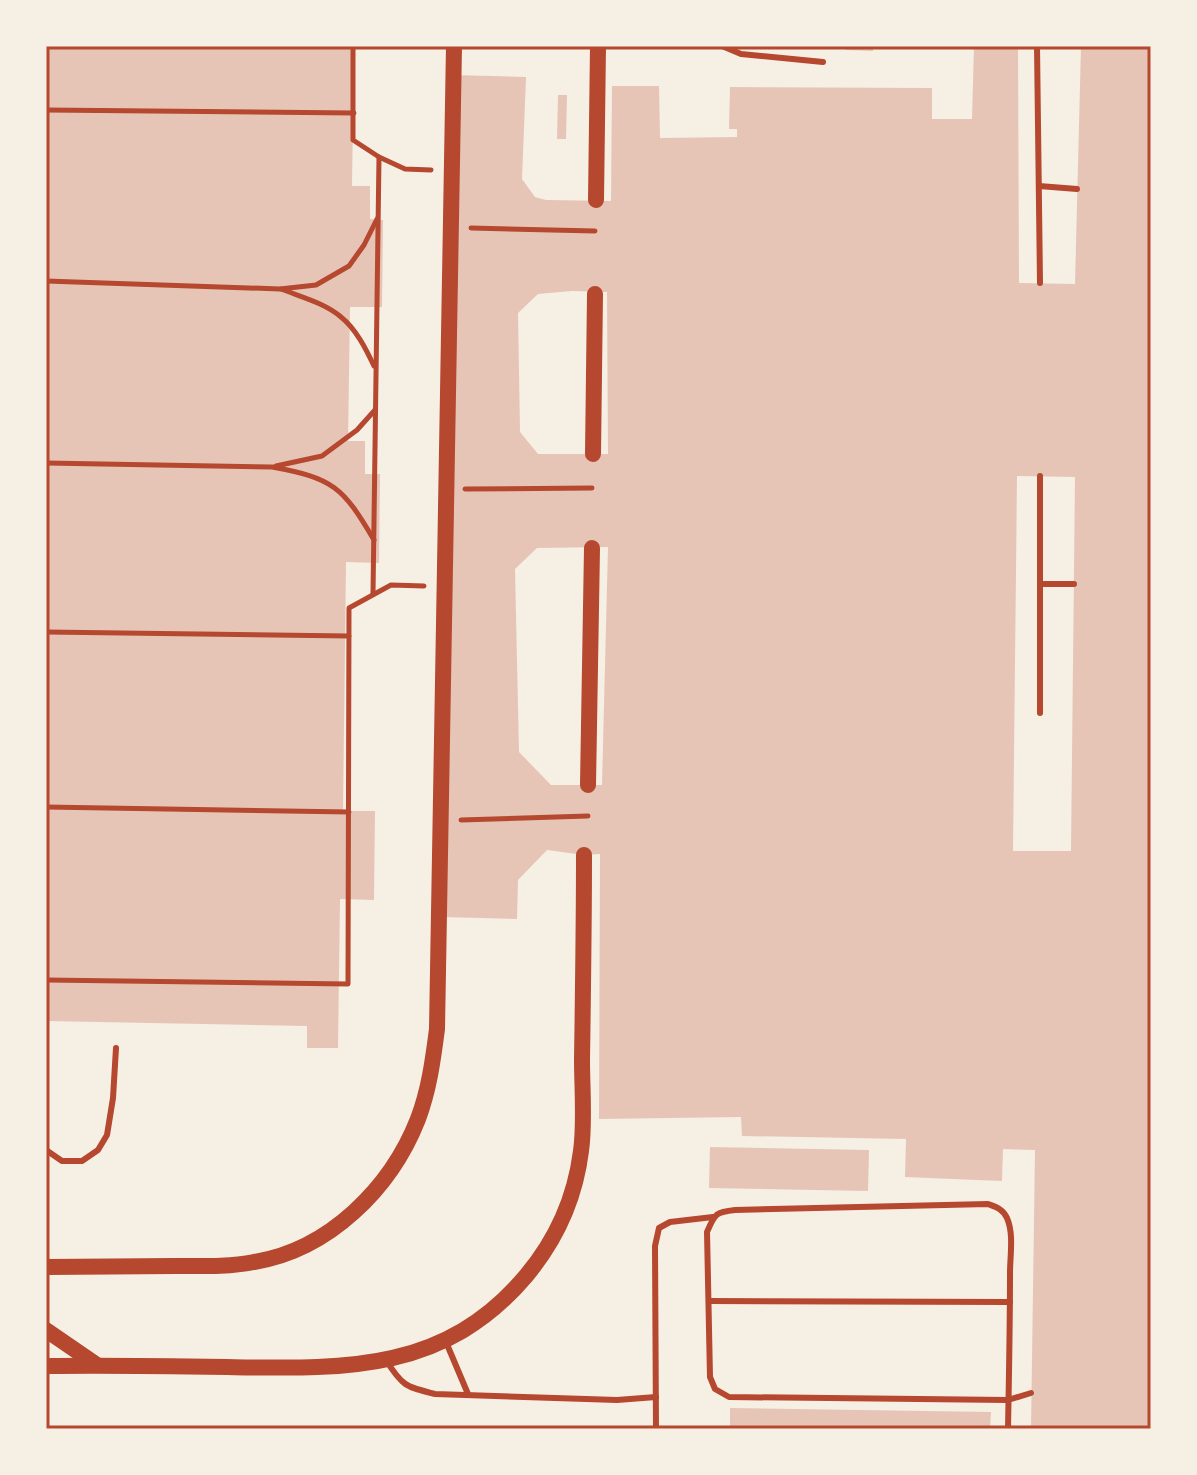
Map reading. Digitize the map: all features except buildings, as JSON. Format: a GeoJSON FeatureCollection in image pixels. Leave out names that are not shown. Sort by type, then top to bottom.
{"type":"FeatureCollection","features":[{"type":"Feature","properties":{"kind":"main road"},"geometry":{"type":"LineString","coordinates":[[46,1267],[254,1263],[290,1253],[324,1234],[376,1192],[399,1158],[418,1119],[430,1079],[437,1029],[454,46]]}},
{"type":"Feature","properties":{"kind":"main road"},"geometry":{"type":"LineString","coordinates":[[596,200],[598,46]]}},
{"type":"Feature","properties":{"kind":"main road"},"geometry":{"type":"LineString","coordinates":[[593,454],[595,294]]}},
{"type":"Feature","properties":{"kind":"main road"},"geometry":{"type":"LineString","coordinates":[[588,785],[592,548]]}},
{"type":"Feature","properties":{"kind":"main road"},"geometry":{"type":"LineString","coordinates":[[46,1366],[350,1366],[386,1360],[446,1341],[481,1319],[512,1292],[545,1253],[569,1207],[582,1150],[584,855]]}},
{"type":"Feature","properties":{"kind":"main road"},"geometry":{"type":"LineString","coordinates":[[46,1330],[97,1365]]}},
{"type":"Feature","properties":{"kind":"lane"},"geometry":{"type":"LineString","coordinates":[[722,46],[741,54],[823,62]]}},
{"type":"Feature","properties":{"kind":"lane"},"geometry":{"type":"LineString","coordinates":[[1037,46],[1040,283]]}},
{"type":"Feature","properties":{"kind":"lane"},"geometry":{"type":"LineString","coordinates":[[1039,186],[1077,189]]}},
{"type":"Feature","properties":{"kind":"lane"},"geometry":{"type":"LineString","coordinates":[[1040,476],[1040,713]]}},
{"type":"Feature","properties":{"kind":"lane"},"geometry":{"type":"LineString","coordinates":[[1041,584],[1074,584]]}},
{"type":"Feature","properties":{"kind":"lane"},"geometry":{"type":"LineString","coordinates":[[46,1150],[62,1161],[82,1161],[98,1150],[107,1135],[116,1048]]}},
{"type":"Feature","properties":{"kind":"lane"},"geometry":{"type":"LineString","coordinates":[[1008,1429],[1008,1400],[1010,1302],[1010,1228],[1006,1214],[998,1207],[988,1204],[735,1210],[719,1211],[713,1217],[707,1232],[710,1377],[715,1389],[729,1397],[1008,1400],[1031,1393]]}},
{"type":"Feature","properties":{"kind":"lane"},"geometry":{"type":"LineString","coordinates":[[656,1429],[655,1246],[659,1228],[670,1222],[713,1217]]}},
{"type":"Feature","properties":{"kind":"lane"},"geometry":{"type":"LineString","coordinates":[[709,1301],[1010,1302]]}},
{"type":"Feature","properties":{"kind":"lane"},"geometry":{"type":"LineString","coordinates":[[446,1341],[468,1394]]}},
{"type":"Feature","properties":{"kind":"lane"},"geometry":{"type":"LineString","coordinates":[[386,1360],[399,1381],[411,1388],[435,1394],[617,1400],[656,1397]]}},
{"type":"Feature","properties":{"kind":"path"},"geometry":{"type":"LineString","coordinates":[[353,46],[353,140],[405,169]]}},
{"type":"Feature","properties":{"kind":"path"},"geometry":{"type":"LineString","coordinates":[[46,110],[354,113]]}},
{"type":"Feature","properties":{"kind":"path"},"geometry":{"type":"LineString","coordinates":[[373,595],[379,157]]}},
{"type":"Feature","properties":{"kind":"path"},"geometry":{"type":"LineString","coordinates":[[46,281],[280,289],[316,285],[349,266],[378,217]]}},
{"type":"Feature","properties":{"kind":"path"},"geometry":{"type":"LineString","coordinates":[[450,228],[595,231]]}},
{"type":"Feature","properties":{"kind":"path"},"geometry":{"type":"LineString","coordinates":[[280,289],[316,302],[341,316],[364,344],[376,370]]}},
{"type":"Feature","properties":{"kind":"path"},"geometry":{"type":"LineString","coordinates":[[272,467],[322,456],[357,430],[375,410]]}},
{"type":"Feature","properties":{"kind":"path"},"geometry":{"type":"LineString","coordinates":[[46,463],[272,467],[300,472],[330,483],[352,504],[374,540]]}},
{"type":"Feature","properties":{"kind":"path"},"geometry":{"type":"LineString","coordinates":[[447,489],[592,488]]}},
{"type":"Feature","properties":{"kind":"path"},"geometry":{"type":"LineString","coordinates":[[46,980],[348,984],[349,608],[391,585],[445,586]]}},
{"type":"Feature","properties":{"kind":"path"},"geometry":{"type":"LineString","coordinates":[[46,632],[349,636]]}},
{"type":"Feature","properties":{"kind":"path"},"geometry":{"type":"LineString","coordinates":[[46,807],[349,812]]}},
{"type":"Feature","properties":{"kind":"path"},"geometry":{"type":"LineString","coordinates":[[441,820],[588,816]]}}]}
